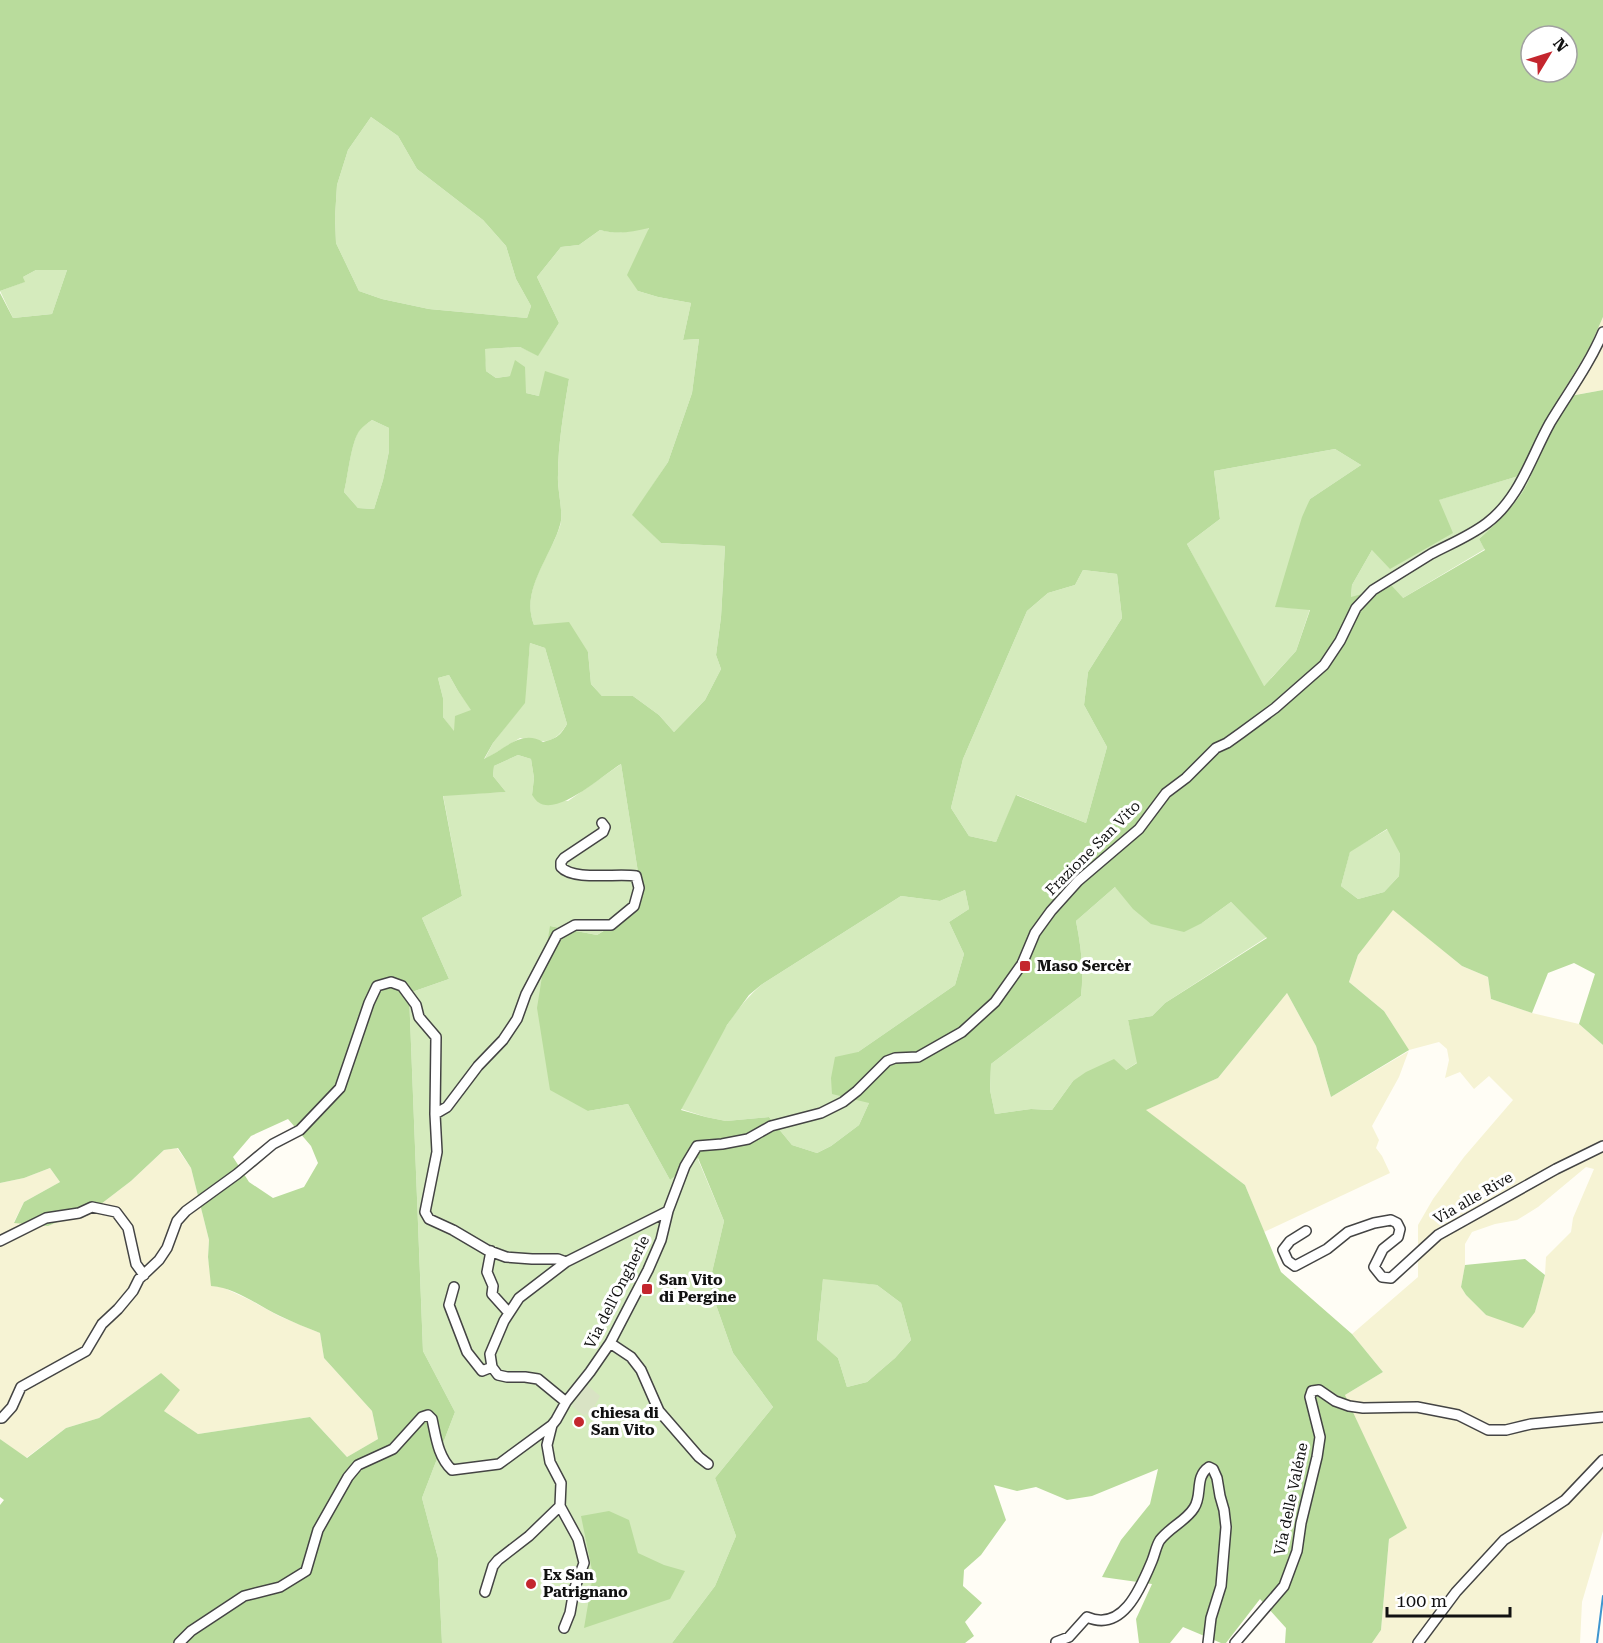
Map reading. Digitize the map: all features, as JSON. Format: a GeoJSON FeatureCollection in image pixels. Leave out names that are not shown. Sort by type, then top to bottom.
{"type":"FeatureCollection","features":[{"type":"Feature","properties":{"kind":"street","name":"Frazione San Vito"},"geometry":{"type":"LineString","coordinates":[[672,1201],[697,1146],[748,1139],[771,1126],[821,1113],[843,1102],[857,1091],[887,1061],[895,1058],[918,1057],[962,1032],[995,1002],[1022,964],[1035,933],[1077,881],[1138,829],[1166,793],[1186,778],[1216,748],[1266,714],[1324,665],[1340,642],[1356,608],[1373,590],[1479,529],[1502,509],[1522,480],[1542,438],[1595,351],[1603,332]]}},
{"type":"Feature","properties":{"kind":"street"},"geometry":{"type":"LineString","coordinates":[[435,1114],[447,1107],[478,1066],[503,1040],[517,1019],[526,994],[557,935],[575,925],[611,925],[634,906],[639,888],[636,876],[590,875],[565,871],[561,867],[564,858],[603,832],[605,827],[602,823]]}},
{"type":"Feature","properties":{"kind":"street"},"geometry":{"type":"LineString","coordinates":[[0,1418],[12,1407],[21,1387],[86,1351],[102,1324],[118,1309],[139,1280],[159,1260],[167,1248],[177,1221],[186,1211],[237,1174],[273,1144],[300,1130],[340,1088],[377,986],[391,982],[402,986],[416,1005],[419,1017],[436,1037],[437,1152],[425,1212],[429,1219],[506,1257],[566,1262]]}},
{"type":"Feature","properties":{"kind":"street","name":"Via alle Rive"},"geometry":{"type":"LineString","coordinates":[[1306,1231],[1290,1241],[1283,1250],[1288,1261],[1295,1266],[1327,1249],[1348,1232],[1374,1223],[1391,1220],[1397,1223],[1400,1229],[1398,1237],[1383,1249],[1374,1267],[1382,1277],[1391,1278],[1438,1235],[1556,1169],[1603,1146]]}},
{"type":"Feature","properties":{"kind":"street","name":"Via dell'Ongherle"},"geometry":{"type":"LineString","coordinates":[[179,1643],[191,1631],[244,1596],[280,1587],[306,1571],[318,1530],[348,1477],[358,1465],[393,1449],[422,1417],[428,1415],[432,1419],[440,1452],[445,1464],[452,1470],[500,1464],[552,1425],[566,1402],[610,1343],[648,1270],[661,1240],[672,1201]]}},
{"type":"Feature","properties":{"kind":"street"},"geometry":{"type":"LineString","coordinates":[[0,1241],[46,1218],[79,1213],[92,1207],[116,1212],[129,1228],[136,1264],[144,1275]]}},
{"type":"Feature","properties":{"kind":"street"},"geometry":{"type":"LineString","coordinates":[[566,1402],[538,1379],[498,1375],[492,1367],[490,1354],[504,1321],[519,1298],[566,1262],[668,1211]]}},
{"type":"Feature","properties":{"kind":"street"},"geometry":{"type":"LineString","coordinates":[[491,1251],[487,1272],[493,1286],[492,1294],[509,1313]]}},
{"type":"Feature","properties":{"kind":"street"},"geometry":{"type":"LineString","coordinates":[[454,1287],[449,1305],[467,1352],[482,1371],[492,1367]]}},
{"type":"Feature","properties":{"kind":"street"},"geometry":{"type":"LineString","coordinates":[[610,1343],[632,1357],[649,1385],[659,1410],[699,1457],[708,1464]]}},
{"type":"Feature","properties":{"kind":"street","name":"Via delle Valéne"},"geometry":{"type":"LineString","coordinates":[[1235,1643],[1284,1586],[1297,1551],[1320,1437],[1310,1397],[1312,1391],[1319,1390],[1335,1401],[1349,1406],[1417,1407],[1458,1415],[1488,1430],[1506,1430],[1531,1424],[1603,1417]]}},
{"type":"Feature","properties":{"kind":"street"},"geometry":{"type":"LineString","coordinates":[[552,1425],[548,1445],[550,1462],[561,1483],[560,1506],[578,1539],[584,1563],[564,1628]]}},
{"type":"Feature","properties":{"kind":"street"},"geometry":{"type":"LineString","coordinates":[[1418,1643],[1456,1592],[1504,1540],[1565,1500],[1603,1460]]}},
{"type":"Feature","properties":{"kind":"street"},"geometry":{"type":"LineString","coordinates":[[1056,1642],[1069,1637],[1087,1617],[1096,1621],[1107,1620],[1115,1617],[1132,1601],[1161,1539],[1195,1508],[1199,1495],[1199,1479],[1203,1470],[1209,1467],[1214,1469],[1217,1478],[1226,1527],[1221,1586],[1210,1618],[1208,1643]]}},
{"type":"Feature","properties":{"kind":"street"},"geometry":{"type":"LineString","coordinates":[[486,1592],[493,1566],[498,1560],[529,1536],[560,1506]]}},
{"type":"Feature","properties":{"kind":"shaded area"},"geometry":{"type":"Polygon","coordinates":[[[1603,317],[1603,390],[1558,398],[1589,349],[1603,317]]]}},
{"type":"Feature","properties":{"kind":"shaded area"},"geometry":{"type":"Polygon","coordinates":[[[1393,909],[1462,966],[1488,977],[1491,999],[1532,1013],[1579,1024],[1603,1045],[1603,1531],[1582,1602],[1580,1643],[1372,1643],[1381,1630],[1389,1539],[1406,1528],[1345,1395],[1383,1372],[1352,1334],[1418,1277],[1418,1225],[1433,1199],[1464,1157],[1513,1100],[1489,1076],[1474,1089],[1460,1072],[1445,1078],[1449,1060],[1447,1049],[1439,1042],[1409,1051],[1384,1011],[1349,982],[1358,955],[1393,909]],[[1586,1167],[1538,1207],[1517,1220],[1495,1224],[1472,1232],[1465,1244],[1465,1265],[1461,1287],[1486,1315],[1535,1312],[1545,1275],[1546,1257],[1571,1232],[1573,1218],[1594,1169],[1586,1167]]]}},
{"type":"Feature","properties":{"kind":"shaded area"},"geometry":{"type":"Polygon","coordinates":[[[1287,993],[1316,1046],[1331,1097],[1409,1051],[1399,1077],[1372,1126],[1379,1140],[1376,1148],[1390,1173],[1264,1232],[1245,1185],[1145,1110],[1218,1078],[1287,993]]]}},
{"type":"Feature","properties":{"kind":"shaded area"},"geometry":{"type":"Polygon","coordinates":[[[177,1148],[191,1168],[209,1240],[208,1257],[212,1286],[222,1287],[279,1316],[320,1333],[324,1358],[372,1411],[378,1439],[347,1457],[310,1417],[198,1434],[164,1411],[161,1373],[99,1418],[66,1428],[26,1458],[0,1439],[0,1183],[24,1178],[50,1168],[60,1182],[24,1202],[14,1222],[48,1226],[101,1204],[131,1181],[164,1150],[177,1148]]]}},
{"type":"Feature","properties":{"kind":"green space"},"geometry":{"type":"Polygon","coordinates":[[[0,0],[1603,0],[1603,317],[1589,349],[1559,398],[1603,390],[1603,1045],[1579,1024],[1595,974],[1574,963],[1548,973],[1532,1013],[1491,999],[1488,977],[1462,966],[1393,910],[1358,955],[1349,982],[1384,1011],[1409,1050],[1331,1097],[1316,1046],[1287,993],[1218,1078],[1146,1110],[1245,1185],[1281,1272],[1352,1334],[1383,1372],[1345,1395],[1407,1528],[1389,1539],[1381,1630],[1372,1643],[1285,1643],[1286,1628],[1260,1599],[1226,1643],[1183,1627],[1170,1643],[1139,1643],[1136,1619],[1152,1584],[1102,1577],[1121,1540],[1150,1504],[1158,1469],[1092,1496],[1067,1500],[1036,1487],[1017,1491],[994,1485],[1006,1520],[981,1555],[964,1570],[963,1586],[982,1603],[965,1622],[974,1636],[965,1643],[672,1643],[715,1586],[736,1536],[715,1478],[773,1407],[733,1353],[709,1285],[724,1221],[698,1158],[670,1180],[628,1104],[588,1111],[550,1090],[537,1008],[550,926],[597,935],[638,910],[640,885],[621,764],[569,799],[547,805],[537,802],[532,795],[534,778],[531,759],[518,755],[494,766],[493,776],[506,792],[443,796],[462,896],[422,918],[449,979],[409,993],[423,1351],[455,1412],[422,1498],[438,1558],[442,1643],[0,1643],[0,1505],[4,1500],[0,1497],[0,1439],[27,1458],[66,1428],[99,1418],[161,1373],[180,1390],[164,1411],[198,1434],[310,1417],[347,1457],[378,1439],[372,1411],[324,1358],[320,1333],[280,1316],[230,1290],[211,1286],[209,1240],[191,1168],[178,1148],[164,1150],[131,1181],[101,1204],[48,1226],[14,1223],[24,1202],[60,1182],[50,1168],[24,1178],[0,1183],[0,293],[13,318],[52,314],[67,270],[36,270],[23,277],[25,282],[0,291],[0,0]],[[371,117],[348,150],[337,185],[336,243],[359,291],[382,299],[429,309],[527,318],[531,306],[516,279],[506,246],[483,220],[417,169],[398,136],[371,117]],[[649,228],[619,233],[600,230],[579,245],[561,247],[537,277],[559,323],[538,356],[520,347],[485,349],[486,371],[496,378],[510,376],[515,360],[525,367],[526,393],[539,396],[545,371],[569,379],[558,463],[561,520],[556,537],[534,586],[531,612],[534,625],[569,622],[588,652],[591,684],[602,696],[633,696],[659,715],[674,732],[705,700],[721,669],[716,655],[721,617],[725,546],[661,543],[632,515],[668,462],[692,393],[699,339],[683,340],[691,303],[638,291],[627,275],[649,228]],[[372,420],[360,430],[354,442],[344,492],[358,508],[374,509],[389,451],[389,428],[372,420]],[[1335,449],[1214,471],[1220,519],[1187,544],[1264,686],[1296,651],[1310,610],[1275,607],[1302,517],[1310,499],[1361,465],[1335,449]],[[1532,472],[1439,500],[1453,533],[1390,569],[1372,550],[1352,585],[1351,597],[1392,586],[1403,598],[1485,550],[1479,539],[1517,499],[1532,472]],[[1083,570],[1075,585],[1048,593],[1027,611],[963,759],[951,808],[969,836],[996,842],[1016,795],[1086,823],[1107,747],[1084,705],[1088,672],[1122,618],[1117,574],[1083,570]],[[530,643],[525,703],[493,743],[484,759],[520,739],[535,739],[543,742],[552,739],[560,734],[567,724],[545,648],[530,643]],[[449,675],[438,678],[443,698],[443,717],[454,731],[455,716],[471,710],[449,675]],[[1387,829],[1350,852],[1341,886],[1358,899],[1384,892],[1399,876],[1400,854],[1387,829]],[[1115,887],[1076,921],[1082,967],[1081,996],[991,1064],[990,1090],[995,1114],[1031,1109],[1052,1110],[1073,1081],[1086,1072],[1114,1059],[1126,1070],[1137,1063],[1128,1020],[1152,1016],[1165,1003],[1267,938],[1231,902],[1202,923],[1184,932],[1151,924],[1133,909],[1115,887]],[[965,890],[940,901],[901,896],[761,985],[749,995],[727,1025],[681,1110],[726,1121],[769,1117],[792,1145],[817,1153],[831,1146],[859,1125],[869,1103],[832,1094],[831,1078],[835,1057],[858,1052],[955,985],[964,954],[949,922],[969,909],[965,890]],[[288,1119],[251,1136],[233,1157],[249,1182],[273,1198],[304,1187],[318,1163],[311,1146],[288,1119]],[[823,1279],[817,1340],[838,1358],[847,1387],[867,1382],[895,1358],[911,1340],[901,1303],[877,1285],[823,1279]]]}},
{"type":"Feature","properties":{"kind":"green space"},"geometry":{"type":"Polygon","coordinates":[[[371,117],[398,136],[417,169],[483,220],[506,246],[516,279],[531,306],[527,318],[429,309],[382,299],[359,291],[336,243],[337,185],[348,150],[371,117]]]}},
{"type":"Feature","properties":{"kind":"green space"},"geometry":{"type":"Polygon","coordinates":[[[649,227],[638,291],[691,303],[683,340],[699,339],[692,393],[668,462],[633,515],[661,543],[725,546],[721,617],[716,655],[721,669],[705,700],[674,732],[659,715],[633,696],[602,696],[591,684],[588,652],[550,625],[534,625],[531,612],[533,586],[561,521],[558,463],[569,379],[539,396],[526,393],[510,376],[496,378],[486,371],[484,349],[520,347],[538,355],[559,323],[537,277],[561,247],[579,245],[600,230],[619,232],[649,227]]]}},
{"type":"Feature","properties":{"kind":"green space"},"geometry":{"type":"Polygon","coordinates":[[[36,270],[67,270],[52,314],[13,318],[0,291],[24,282],[23,277],[36,270]]]}},
{"type":"Feature","properties":{"kind":"green space"},"geometry":{"type":"Polygon","coordinates":[[[372,420],[389,428],[389,451],[374,509],[358,508],[344,492],[357,434],[372,420]]]}},
{"type":"Feature","properties":{"kind":"green space"},"geometry":{"type":"Polygon","coordinates":[[[1335,449],[1361,465],[1310,499],[1276,607],[1310,609],[1296,651],[1263,687],[1187,544],[1220,519],[1214,471],[1335,449]]]}},
{"type":"Feature","properties":{"kind":"green space"},"geometry":{"type":"Polygon","coordinates":[[[1532,472],[1517,500],[1479,539],[1485,549],[1403,598],[1351,597],[1352,585],[1372,550],[1438,500],[1532,472]]]}},
{"type":"Feature","properties":{"kind":"green space"},"geometry":{"type":"Polygon","coordinates":[[[1083,570],[1117,574],[1122,618],[1088,672],[1084,705],[1107,747],[1086,823],[1017,795],[996,842],[969,836],[951,808],[963,759],[1027,611],[1048,593],[1075,585],[1083,570]]]}},
{"type":"Feature","properties":{"kind":"green space"},"geometry":{"type":"Polygon","coordinates":[[[530,643],[545,648],[567,724],[552,739],[541,741],[520,738],[484,760],[493,743],[524,703],[530,643]]]}},
{"type":"Feature","properties":{"kind":"green space"},"geometry":{"type":"Polygon","coordinates":[[[449,675],[472,710],[454,732],[443,717],[443,698],[438,678],[449,675]]]}},
{"type":"Feature","properties":{"kind":"green space"},"geometry":{"type":"Polygon","coordinates":[[[518,755],[531,759],[534,778],[532,795],[568,801],[621,764],[640,885],[638,909],[597,935],[550,926],[588,1111],[628,1104],[670,1180],[697,1157],[724,1221],[709,1285],[733,1353],[773,1407],[715,1478],[736,1536],[715,1586],[672,1643],[442,1643],[438,1558],[422,1498],[455,1412],[423,1351],[409,993],[449,979],[422,918],[462,896],[443,795],[506,792],[493,776],[494,766],[518,755]]]}},
{"type":"Feature","properties":{"kind":"green space"},"geometry":{"type":"Polygon","coordinates":[[[1388,829],[1400,854],[1399,876],[1384,892],[1358,899],[1341,886],[1350,851],[1388,829]]]}},
{"type":"Feature","properties":{"kind":"green space"},"geometry":{"type":"Polygon","coordinates":[[[1115,887],[1202,923],[1231,902],[1267,937],[1165,1003],[1152,1016],[1128,1020],[1138,1062],[1126,1070],[1073,1081],[1052,1110],[1031,1109],[995,1114],[990,1090],[991,1064],[1081,996],[1081,958],[1076,921],[1115,887]]]}},
{"type":"Feature","properties":{"kind":"green space"},"geometry":{"type":"Polygon","coordinates":[[[965,890],[969,909],[949,922],[964,954],[955,985],[858,1052],[869,1103],[859,1125],[831,1146],[817,1153],[792,1145],[769,1117],[726,1121],[681,1109],[726,1027],[736,1012],[761,985],[901,896],[940,901],[965,890]]]}},
{"type":"Feature","properties":{"kind":"green space"},"geometry":{"type":"Polygon","coordinates":[[[1525,1259],[1545,1275],[1535,1312],[1523,1328],[1486,1315],[1461,1287],[1465,1265],[1525,1259]]]}},
{"type":"Feature","properties":{"kind":"green space"},"geometry":{"type":"Polygon","coordinates":[[[823,1278],[877,1285],[901,1303],[911,1340],[895,1358],[867,1382],[847,1387],[838,1358],[817,1341],[823,1278]]]}},
{"type":"Feature","properties":{"kind":"green space"},"geometry":{"type":"Polygon","coordinates":[[[586,1384],[600,1396],[589,1417],[586,1414],[584,1416],[572,1406],[586,1384]]]}},
{"type":"Feature","properties":{"kind":"green space"},"geometry":{"type":"Polygon","coordinates":[[[609,1511],[629,1520],[638,1553],[664,1565],[685,1571],[670,1599],[584,1628],[593,1575],[581,1516],[609,1511]]]}},
{"type":"Feature","properties":{"kind":"waterway"},"geometry":{"type":"LineString","coordinates":[[1597,1643],[1603,1596]]}},
{"type":"Feature","properties":{"kind":"place","name":"Maso Sercèr"},"geometry":{"type":"Point","coordinates":[1025,966]}},
{"type":"Feature","properties":{"kind":"place","name":"San Vito di Pergine"},"geometry":{"type":"Point","coordinates":[647,1289]}},
{"type":"Feature","properties":{"kind":"place","name":"chiesa di San Vito"},"geometry":{"type":"Point","coordinates":[579,1422]}},
{"type":"Feature","properties":{"kind":"place","name":"Ex San Patrignano"},"geometry":{"type":"Point","coordinates":[531,1584]}}]}
